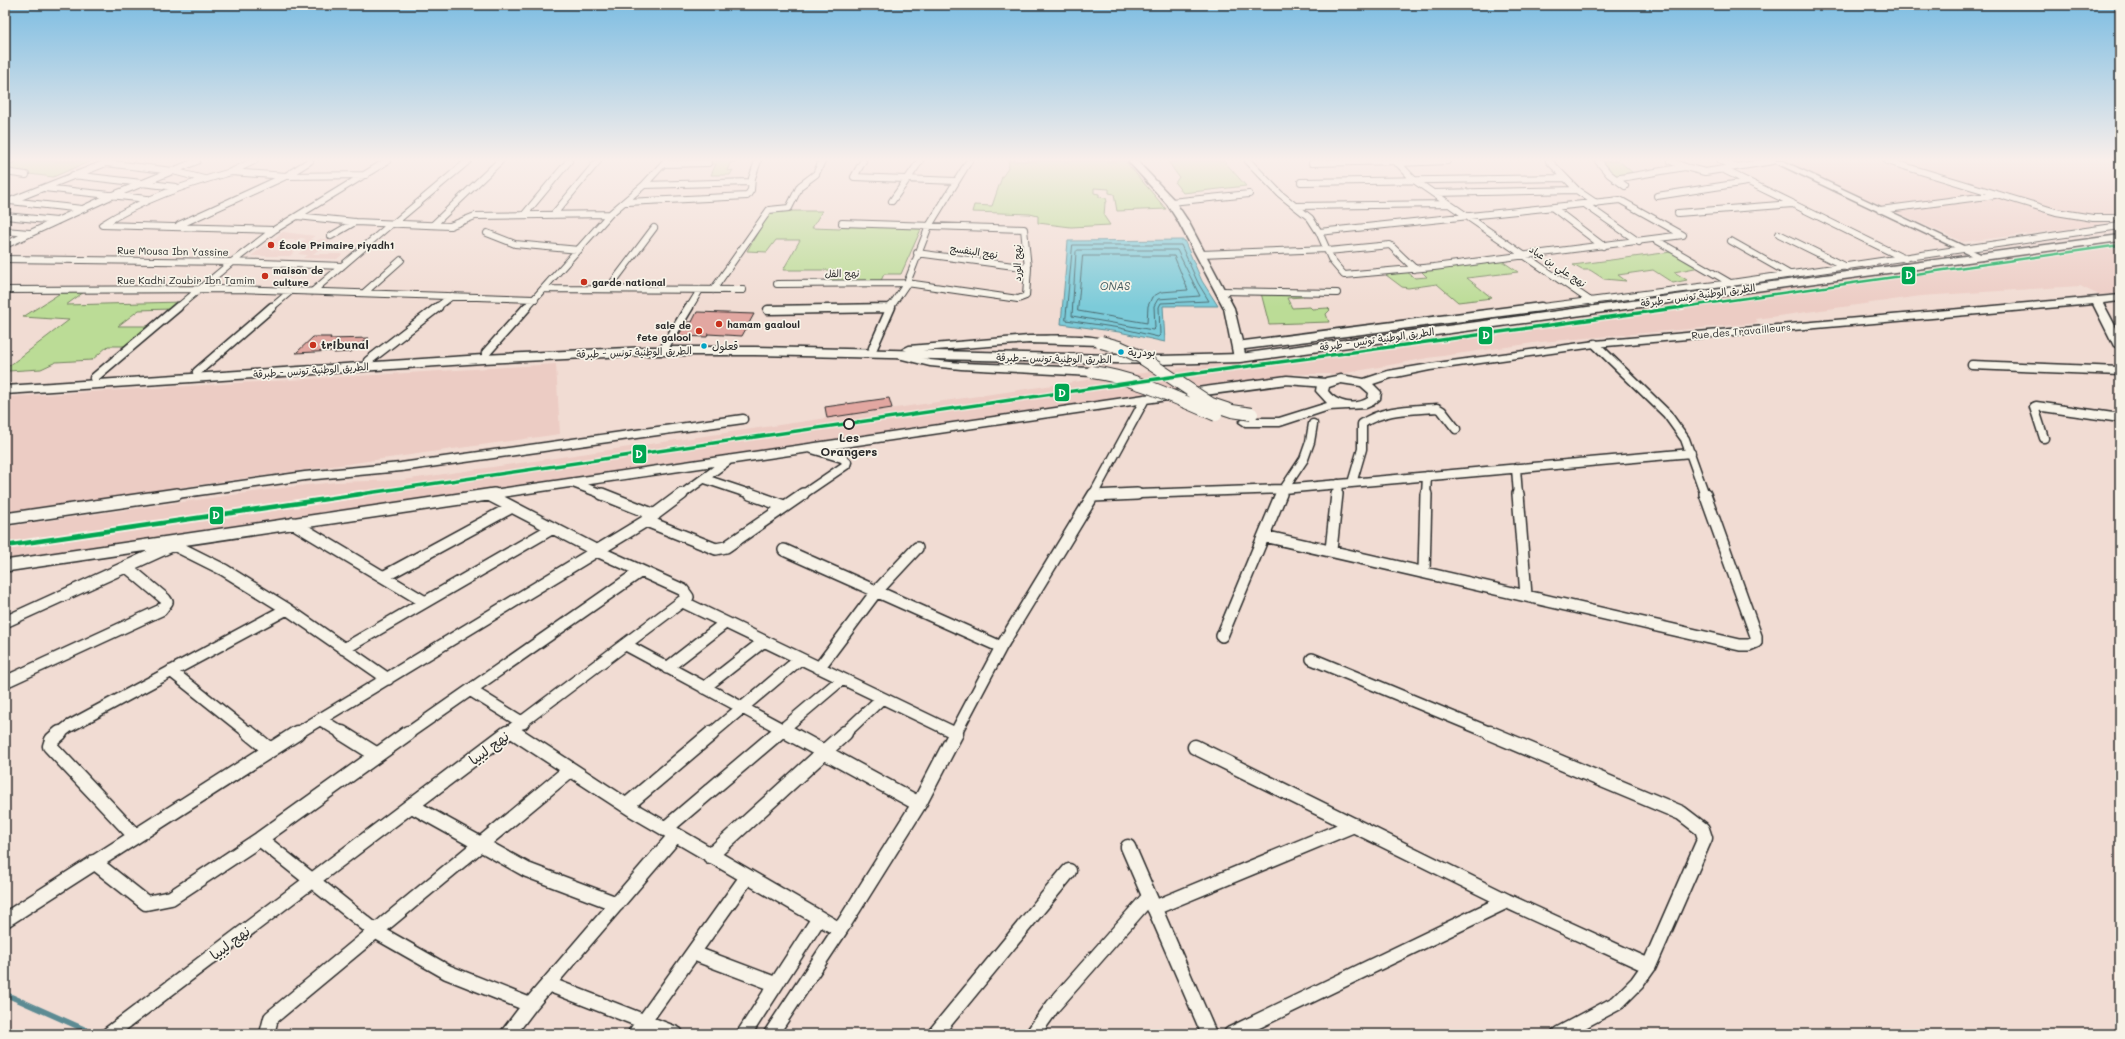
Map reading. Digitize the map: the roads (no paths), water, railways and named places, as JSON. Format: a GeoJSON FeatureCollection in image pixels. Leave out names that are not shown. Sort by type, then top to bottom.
{"type":"FeatureCollection","features":[{"type":"Feature","properties":{"kind":"main road","name":"الطريق الوطنية تونس - طبرقة"},"geometry":{"type":"LineString","coordinates":[[5,390],[591,353],[706,350],[1160,360],[1238,352],[2120,233]]}},
{"type":"Feature","properties":{"kind":"main road","name":"الطريق الوطنية تونس - طبرقة"},"geometry":{"type":"LineString","coordinates":[[5,384],[486,353],[666,345],[909,348],[1160,354],[1238,352],[1907,259],[2120,238]]}},
{"type":"Feature","properties":{"kind":"street"},"geometry":{"type":"LineString","coordinates":[[5,245],[81,209]]}},
{"type":"Feature","properties":{"kind":"street"},"geometry":{"type":"LineString","coordinates":[[129,209],[104,221],[102,224],[274,230]]}},
{"type":"Feature","properties":{"kind":"street"},"geometry":{"type":"LineString","coordinates":[[177,226],[213,209]]}},
{"type":"Feature","properties":{"kind":"street"},"geometry":{"type":"LineString","coordinates":[[94,378],[232,262],[274,230],[308,209]]}},
{"type":"Feature","properties":{"kind":"street"},"geometry":{"type":"LineString","coordinates":[[312,292],[410,209]]}},
{"type":"Feature","properties":{"kind":"street"},"geometry":{"type":"LineString","coordinates":[[433,225],[449,209]]}},
{"type":"Feature","properties":{"kind":"street"},"geometry":{"type":"LineString","coordinates":[[524,215],[529,209]]}},
{"type":"Feature","properties":{"kind":"street"},"geometry":{"type":"LineString","coordinates":[[553,215],[558,209]]}},
{"type":"Feature","properties":{"kind":"street"},"geometry":{"type":"LineString","coordinates":[[486,353],[610,214],[616,209]]}},
{"type":"Feature","properties":{"kind":"street"},"geometry":{"type":"LineString","coordinates":[[713,290],[769,210],[774,209]]}},
{"type":"Feature","properties":{"kind":"street"},"geometry":{"type":"LineString","coordinates":[[873,348],[890,308],[907,282],[917,253],[929,226],[939,209]]}},
{"type":"Feature","properties":{"kind":"street"},"geometry":{"type":"LineString","coordinates":[[1175,209],[1201,254],[1229,308],[1238,352]]}},
{"type":"Feature","properties":{"kind":"street"},"geometry":{"type":"LineString","coordinates":[[1300,209],[1308,216],[1319,232],[1338,271],[1343,274],[1415,269],[1683,236],[1638,209]]}},
{"type":"Feature","properties":{"kind":"street","name":"نهج علي بن عياد"},"geometry":{"type":"LineString","coordinates":[[1458,209],[1592,302]]}},
{"type":"Feature","properties":{"kind":"street"},"geometry":{"type":"LineString","coordinates":[[1319,232],[1537,209]]}},
{"type":"Feature","properties":{"kind":"street"},"geometry":{"type":"LineString","coordinates":[[1555,209],[1603,246]]}},
{"type":"Feature","properties":{"kind":"street"},"geometry":{"type":"LineString","coordinates":[[1594,209],[1639,242]]}},
{"type":"Feature","properties":{"kind":"street"},"geometry":{"type":"LineString","coordinates":[[1678,213],[1723,209]]}},
{"type":"Feature","properties":{"kind":"street"},"geometry":{"type":"LineString","coordinates":[[1805,209],[1907,259]]}},
{"type":"Feature","properties":{"kind":"street"},"geometry":{"type":"LineString","coordinates":[[1880,210],[1884,209]]}},
{"type":"Feature","properties":{"kind":"street"},"geometry":{"type":"LineString","coordinates":[[2051,209],[2067,214],[2097,218],[2120,218]]}},
{"type":"Feature","properties":{"kind":"street"},"geometry":{"type":"LineString","coordinates":[[1880,210],[1972,253],[2120,226]]}},
{"type":"Feature","properties":{"kind":"street"},"geometry":{"type":"LineString","coordinates":[[297,216],[355,222],[452,225],[472,216],[610,214]]}},
{"type":"Feature","properties":{"kind":"street"},"geometry":{"type":"LineString","coordinates":[[5,216],[57,221]]}},
{"type":"Feature","properties":{"kind":"street"},"geometry":{"type":"LineString","coordinates":[[331,236],[355,222]]}},
{"type":"Feature","properties":{"kind":"street"},"geometry":{"type":"LineString","coordinates":[[842,223],[929,226]]}},
{"type":"Feature","properties":{"kind":"street","name":"نهج الورد"},"geometry":{"type":"LineString","coordinates":[[907,282],[1021,299],[1026,296],[1028,268],[1024,229],[929,226]]}},
{"type":"Feature","properties":{"kind":"street"},"geometry":{"type":"LineString","coordinates":[[608,289],[654,228]]}},
{"type":"Feature","properties":{"kind":"street"},"geometry":{"type":"LineString","coordinates":[[5,231],[30,233]]}},
{"type":"Feature","properties":{"kind":"street"},"geometry":{"type":"LineString","coordinates":[[487,233],[515,244],[579,250]]}},
{"type":"Feature","properties":{"kind":"street"},"geometry":{"type":"LineString","coordinates":[[1779,234],[1847,268]]}},
{"type":"Feature","properties":{"kind":"street"},"geometry":{"type":"LineString","coordinates":[[1656,240],[1732,284]]}},
{"type":"Feature","properties":{"kind":"street"},"geometry":{"type":"LineString","coordinates":[[1731,241],[1792,276]]}},
{"type":"Feature","properties":{"kind":"street"},"geometry":{"type":"LineString","coordinates":[[1201,254],[1327,250],[1390,245],[1415,269]]}},
{"type":"Feature","properties":{"kind":"street","name":"نهج البنفسج"},"geometry":{"type":"LineString","coordinates":[[917,253],[1028,268]]}},
{"type":"Feature","properties":{"kind":"street","name":"Rue Mousa Ibn Yassine"},"geometry":{"type":"LineString","coordinates":[[5,259],[232,262],[342,266]]}},
{"type":"Feature","properties":{"kind":"street"},"geometry":{"type":"LineString","coordinates":[[365,292],[401,260]]}},
{"type":"Feature","properties":{"kind":"street","name":"نهج الفل"},"geometry":{"type":"LineString","coordinates":[[777,284],[907,282]]}},
{"type":"Feature","properties":{"kind":"street","name":"Rue Kadhi Zoubir Ibn Tamim"},"geometry":{"type":"LineString","coordinates":[[5,290],[200,289],[365,292],[535,299]]}},
{"type":"Feature","properties":{"kind":"street"},"geometry":{"type":"LineString","coordinates":[[544,289],[743,290]]}},
{"type":"Feature","properties":{"kind":"street"},"geometry":{"type":"LineString","coordinates":[[666,345],[700,290]]}},
{"type":"Feature","properties":{"kind":"street"},"geometry":{"type":"LineString","coordinates":[[197,372],[292,291]]}},
{"type":"Feature","properties":{"kind":"street"},"geometry":{"type":"LineString","coordinates":[[1221,292],[1336,293]]}},
{"type":"Feature","properties":{"kind":"street"},"geometry":{"type":"LineString","coordinates":[[368,361],[452,296]]}},
{"type":"Feature","properties":{"kind":"street","name":"Rue des Travailleurs"},"geometry":{"type":"LineString","coordinates":[[1365,383],[1388,375],[1424,368],[1595,344],[2120,298]]}},
{"type":"Feature","properties":{"kind":"street"},"geometry":{"type":"LineString","coordinates":[[2097,300],[2120,346]]}},
{"type":"Feature","properties":{"kind":"street"},"geometry":{"type":"LineString","coordinates":[[768,310],[890,308]]}},
{"type":"Feature","properties":{"kind":"street"},"geometry":{"type":"LineString","coordinates":[[909,348],[1012,341],[1074,340],[1101,342],[1119,346],[1139,356],[1211,404],[1249,418],[1278,414],[1301,408],[1316,399],[1324,385]]}},
{"type":"Feature","properties":{"kind":"street"},"geometry":{"type":"LineString","coordinates":[[1264,536],[1331,550],[1740,645],[1749,646],[1756,642],[1756,636],[1691,453],[1675,423],[1595,344]]}},
{"type":"Feature","properties":{"kind":"street"},"geometry":{"type":"LineString","coordinates":[[5,566],[730,459],[1146,399],[1287,380],[1324,385],[1341,379],[1365,383],[1375,392],[1374,399],[1362,405],[1327,407],[1280,422],[1213,414],[1139,381],[1092,372],[961,366],[930,363],[894,354]]}},
{"type":"Feature","properties":{"kind":"street"},"geometry":{"type":"LineString","coordinates":[[1972,365],[2120,371]]}},
{"type":"Feature","properties":{"kind":"street"},"geometry":{"type":"LineString","coordinates":[[1324,385],[1323,395],[1331,401],[1349,406]]}},
{"type":"Feature","properties":{"kind":"street"},"geometry":{"type":"LineString","coordinates":[[771,1034],[840,930],[919,804],[957,734],[1001,647],[1093,496],[1146,399]]}},
{"type":"Feature","properties":{"kind":"street"},"geometry":{"type":"LineString","coordinates":[[2044,438],[2034,408],[2036,406],[2120,418]]}},
{"type":"Feature","properties":{"kind":"street"},"geometry":{"type":"LineString","coordinates":[[1352,483],[1362,449],[1362,424],[1373,416],[1437,408],[1442,411],[1456,429]]}},
{"type":"Feature","properties":{"kind":"street"},"geometry":{"type":"LineString","coordinates":[[5,519],[305,476],[401,467],[743,419]]}},
{"type":"Feature","properties":{"kind":"street"},"geometry":{"type":"LineString","coordinates":[[1222,636],[1282,489],[1297,473],[1302,464],[1313,435],[1314,424]]}},
{"type":"Feature","properties":{"kind":"street"},"geometry":{"type":"LineString","coordinates":[[572,482],[716,548],[720,548],[734,543],[784,506],[846,465],[847,462],[842,458],[808,448]]}},
{"type":"Feature","properties":{"kind":"street"},"geometry":{"type":"LineString","coordinates":[[1093,496],[1282,489],[1691,453]]}},
{"type":"Feature","properties":{"kind":"street"},"geometry":{"type":"LineString","coordinates":[[5,920],[270,750],[650,518],[705,479],[730,459]]}},
{"type":"Feature","properties":{"kind":"street"},"geometry":{"type":"LineString","coordinates":[[1516,468],[1526,595]]}},
{"type":"Feature","properties":{"kind":"street"},"geometry":{"type":"LineString","coordinates":[[1424,572],[1427,476]]}},
{"type":"Feature","properties":{"kind":"street"},"geometry":{"type":"LineString","coordinates":[[705,479],[784,506]]}},
{"type":"Feature","properties":{"kind":"street"},"geometry":{"type":"LineString","coordinates":[[1331,550],[1338,484]]}},
{"type":"Feature","properties":{"kind":"street"},"geometry":{"type":"LineString","coordinates":[[489,495],[597,551],[686,592],[688,597],[682,602],[957,734]]}},
{"type":"Feature","properties":{"kind":"street"},"geometry":{"type":"LineString","coordinates":[[383,577],[512,507]]}},
{"type":"Feature","properties":{"kind":"street"},"geometry":{"type":"LineString","coordinates":[[293,523],[425,602]]}},
{"type":"Feature","properties":{"kind":"street"},"geometry":{"type":"LineString","coordinates":[[344,649],[553,528]]}},
{"type":"Feature","properties":{"kind":"street"},"geometry":{"type":"LineString","coordinates":[[5,622],[185,539]]}},
{"type":"Feature","properties":{"kind":"street"},"geometry":{"type":"LineString","coordinates":[[174,545],[224,570],[287,609],[388,679]]}},
{"type":"Feature","properties":{"kind":"street"},"geometry":{"type":"LineString","coordinates":[[819,668],[876,592],[917,548]]}},
{"type":"Feature","properties":{"kind":"street"},"geometry":{"type":"LineString","coordinates":[[784,550],[1001,647]]}},
{"type":"Feature","properties":{"kind":"street"},"geometry":{"type":"LineString","coordinates":[[5,682],[161,610],[166,606],[167,602],[165,599],[127,567]]}},
{"type":"Feature","properties":{"kind":"street"},"geometry":{"type":"LineString","coordinates":[[94,862],[146,903],[158,902],[182,892],[260,839],[377,755],[641,571]]}},
{"type":"Feature","properties":{"kind":"street","name":"نهج ليبيا"},"geometry":{"type":"LineString","coordinates":[[115,1030],[682,602]]}},
{"type":"Feature","properties":{"kind":"street"},"geometry":{"type":"LineString","coordinates":[[135,836],[50,746],[52,740],[68,727],[287,609]]}},
{"type":"Feature","properties":{"kind":"street"},"geometry":{"type":"LineString","coordinates":[[667,668],[725,623]]}},
{"type":"Feature","properties":{"kind":"street"},"geometry":{"type":"LineString","coordinates":[[704,688],[764,641]]}},
{"type":"Feature","properties":{"kind":"street"},"geometry":{"type":"LineString","coordinates":[[626,645],[919,804]]}},
{"type":"Feature","properties":{"kind":"street"},"geometry":{"type":"LineString","coordinates":[[626,805],[800,659]]}},
{"type":"Feature","properties":{"kind":"street"},"geometry":{"type":"LineString","coordinates":[[1312,660],[1681,813],[1694,820],[1702,829],[1705,838],[1648,966],[1638,983],[1617,1003],[1559,1034]]}},
{"type":"Feature","properties":{"kind":"street"},"geometry":{"type":"LineString","coordinates":[[171,671],[270,750]]}},
{"type":"Feature","properties":{"kind":"street"},"geometry":{"type":"LineString","coordinates":[[508,1034],[530,1005],[617,904],[670,832],[781,730],[842,678]]}},
{"type":"Feature","properties":{"kind":"street"},"geometry":{"type":"LineString","coordinates":[[470,690],[518,727],[569,771],[710,856],[840,930]]}},
{"type":"Feature","properties":{"kind":"street"},"geometry":{"type":"LineString","coordinates":[[710,856],[824,753],[882,698]]}},
{"type":"Feature","properties":{"kind":"street"},"geometry":{"type":"LineString","coordinates":[[321,720],[377,755]]}},
{"type":"Feature","properties":{"kind":"street"},"geometry":{"type":"LineString","coordinates":[[1194,747],[1507,902],[1648,966]]}},
{"type":"Feature","properties":{"kind":"street"},"geometry":{"type":"LineString","coordinates":[[267,1034],[271,1018],[482,845],[569,771]]}},
{"type":"Feature","properties":{"kind":"street"},"geometry":{"type":"LineString","coordinates":[[412,806],[528,870],[617,904]]}},
{"type":"Feature","properties":{"kind":"street"},"geometry":{"type":"LineString","coordinates":[[1033,1034],[1053,1006],[1152,902],[1354,825]]}},
{"type":"Feature","properties":{"kind":"street"},"geometry":{"type":"LineString","coordinates":[[260,839],[375,932],[447,972],[530,1005]]}},
{"type":"Feature","properties":{"kind":"street"},"geometry":{"type":"LineString","coordinates":[[1128,847],[1209,1034]]}},
{"type":"Feature","properties":{"kind":"street"},"geometry":{"type":"LineString","coordinates":[[935,1034],[1069,871]]}},
{"type":"Feature","properties":{"kind":"street"},"geometry":{"type":"LineString","coordinates":[[635,1034],[747,877]]}},
{"type":"Feature","properties":{"kind":"street"},"geometry":{"type":"LineString","coordinates":[[1232,1034],[1507,902]]}},
{"type":"Feature","properties":{"kind":"street"},"geometry":{"type":"LineString","coordinates":[[744,1034],[775,984],[820,918]]}},
{"type":"Feature","properties":{"kind":"street"},"geometry":{"type":"LineString","coordinates":[[693,953],[775,984]]}},
{"type":"Feature","properties":{"kind":"street"},"geometry":{"type":"LineString","coordinates":[[548,984],[676,1034]]}},
{"type":"Feature","properties":{"kind":"water","name":"ONAS"},"geometry":{"type":"Polygon","coordinates":[[[1184,240],[1202,281],[1218,306],[1163,306],[1165,342],[1119,332],[1061,324],[1068,241],[1184,240]]]}},
{"type":"Feature","properties":{"kind":"waterway"},"geometry":{"type":"LineString","coordinates":[[5,994],[95,1034]]}},
{"type":"Feature","properties":{"kind":"place","name":"École Primaire riyadh1"},"geometry":{"type":"Point","coordinates":[271,245]}},
{"type":"Feature","properties":{"kind":"place","name":"maison de culture"},"geometry":{"type":"Point","coordinates":[265,276]}},
{"type":"Feature","properties":{"kind":"place","name":"garde national"},"geometry":{"type":"Point","coordinates":[584,282]}},
{"type":"Feature","properties":{"kind":"place","name":"hamam gaaloul"},"geometry":{"type":"Point","coordinates":[719,324]}},
{"type":"Feature","properties":{"kind":"place","name":"sale de fete galool"},"geometry":{"type":"Point","coordinates":[699,331]}},
{"type":"Feature","properties":{"kind":"place","name":"tribunal"},"geometry":{"type":"Point","coordinates":[313,345]}},
{"type":"Feature","properties":{"kind":"place","name":"قعلول"},"geometry":{"type":"Point","coordinates":[704,346]}},
{"type":"Feature","properties":{"kind":"place","name":"بودرية"},"geometry":{"type":"Point","coordinates":[1121,352]}},
{"type":"Feature","properties":{"kind":"place","name":"Les Orangers"},"geometry":{"type":"Point","coordinates":[849,424]}}]}
